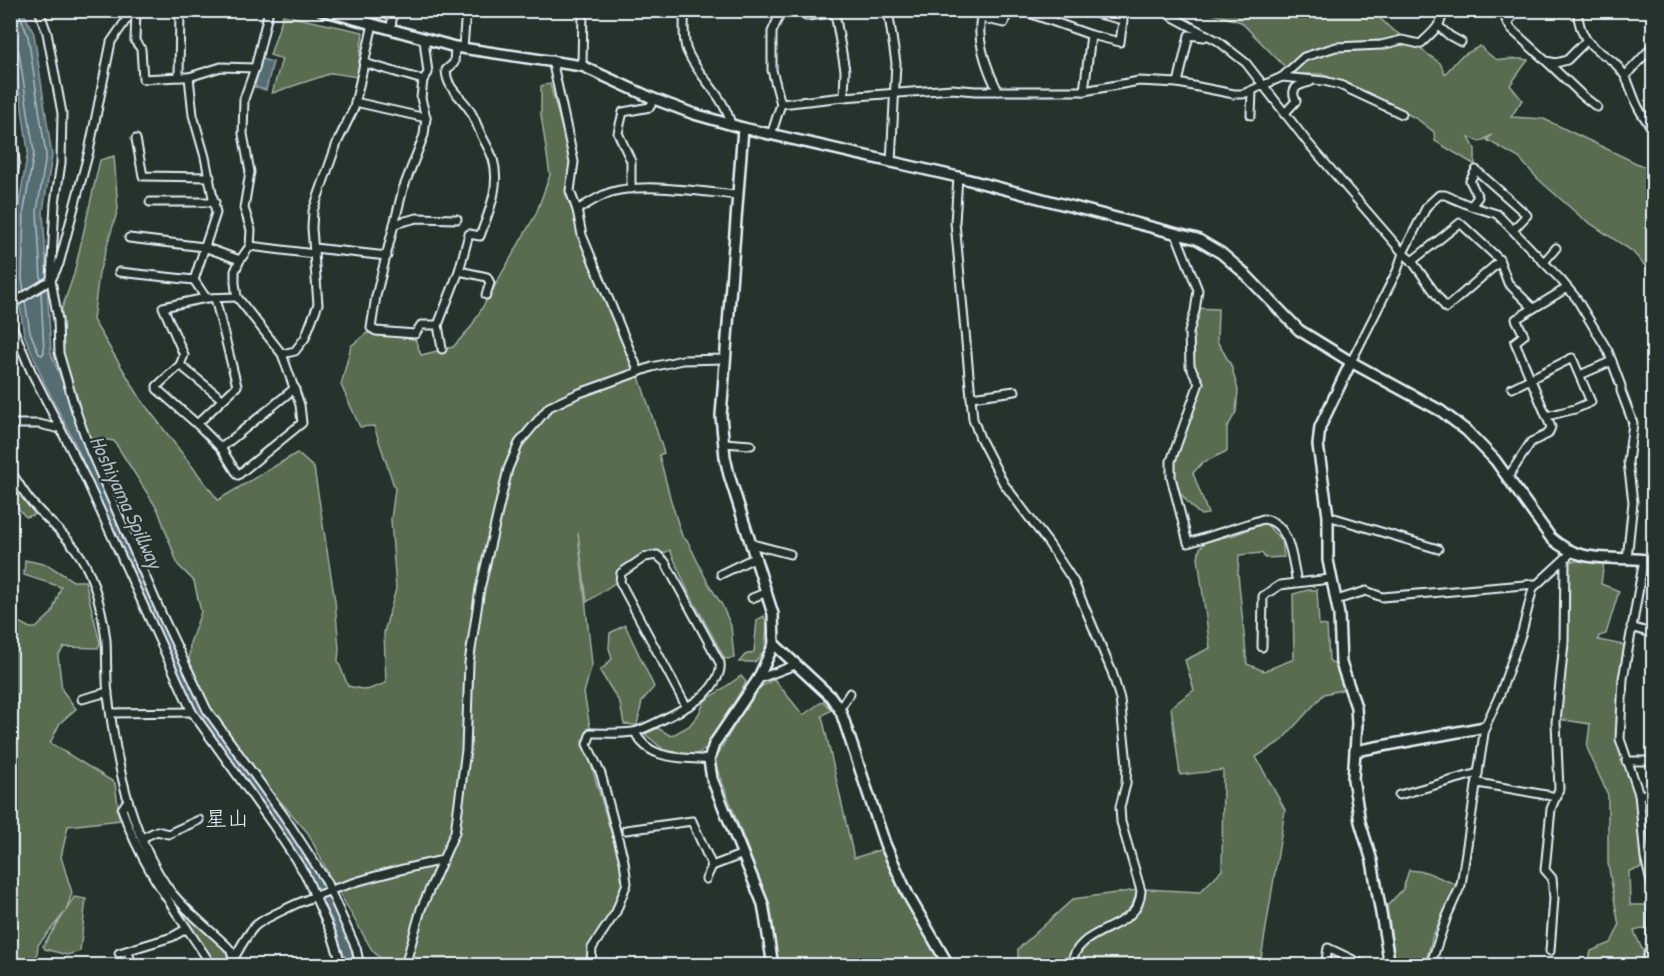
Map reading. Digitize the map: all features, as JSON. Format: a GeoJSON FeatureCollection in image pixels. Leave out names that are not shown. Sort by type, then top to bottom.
{"type":"FeatureCollection","features":[{"type":"Feature","properties":{"kind":"street"},"geometry":{"type":"LineString","coordinates":[[39,10],[47,33],[62,112],[61,163],[55,202],[51,280],[58,320],[59,353],[76,411],[90,450],[162,615],[207,710],[284,816],[331,890],[356,948],[360,966]]}},
{"type":"Feature","properties":{"kind":"street"},"geometry":{"type":"LineString","coordinates":[[10,305],[51,280],[59,264],[89,151],[111,42],[134,10]]}},
{"type":"Feature","properties":{"kind":"street"},"geometry":{"type":"LineString","coordinates":[[134,10],[135,42],[141,49],[143,79],[189,77],[221,67],[255,69]]}},
{"type":"Feature","properties":{"kind":"street"},"geometry":{"type":"LineString","coordinates":[[179,76],[180,10]]}},
{"type":"Feature","properties":{"kind":"street"},"geometry":{"type":"LineString","coordinates":[[237,297],[206,298],[163,307],[184,355],[180,365],[157,386],[221,448],[238,475],[302,423],[295,388],[282,354],[237,297],[235,271],[249,246],[251,230],[244,208],[250,172],[243,134],[244,99],[255,69],[269,10]]}},
{"type":"Feature","properties":{"kind":"street"},"geometry":{"type":"LineString","coordinates":[[322,10],[424,40],[582,66],[602,73],[654,99],[731,125],[958,177],[1197,239],[1221,253],[1242,271],[1299,330],[1351,362],[1441,411],[1481,444],[1508,477],[1551,538],[1572,552],[1593,558],[1649,560],[1631,627],[1623,679],[1620,724],[1620,739],[1639,794],[1645,858],[1653,890],[1651,944],[1645,966]]}},
{"type":"Feature","properties":{"kind":"street"},"geometry":{"type":"LineString","coordinates":[[355,10],[363,22]]}},
{"type":"Feature","properties":{"kind":"street"},"geometry":{"type":"LineString","coordinates":[[391,29],[393,10]]}},
{"type":"Feature","properties":{"kind":"street"},"geometry":{"type":"LineString","coordinates":[[442,349],[438,325],[459,271],[469,234],[480,236],[492,206],[495,186],[494,162],[489,148],[468,108],[446,79],[446,70],[454,63],[459,47],[466,10]]}},
{"type":"Feature","properties":{"kind":"street"},"geometry":{"type":"LineString","coordinates":[[582,66],[584,10]]}},
{"type":"Feature","properties":{"kind":"street"},"geometry":{"type":"LineString","coordinates":[[684,10],[686,51],[719,97],[729,114],[731,125]]}},
{"type":"Feature","properties":{"kind":"street"},"geometry":{"type":"LineString","coordinates":[[888,10],[896,63],[891,162]]}},
{"type":"Feature","properties":{"kind":"street"},"geometry":{"type":"LineString","coordinates":[[998,91],[985,58],[980,24],[982,14],[1004,23],[1008,10]]}},
{"type":"Feature","properties":{"kind":"street"},"geometry":{"type":"LineString","coordinates":[[1024,11],[1090,35],[1120,42],[1123,20],[1098,14],[1098,10]]}},
{"type":"Feature","properties":{"kind":"street"},"geometry":{"type":"LineString","coordinates":[[1167,10],[1171,16],[1207,35],[1246,63],[1284,114],[1412,261],[1446,308],[1499,262]]}},
{"type":"Feature","properties":{"kind":"street"},"geometry":{"type":"LineString","coordinates":[[781,104],[952,89],[1084,91],[1139,81],[1178,83],[1234,94],[1252,91],[1263,86],[1282,77],[1304,57],[1336,47],[1381,45],[1402,40],[1420,44],[1438,26],[1443,10]]}},
{"type":"Feature","properties":{"kind":"street"},"geometry":{"type":"LineString","coordinates":[[1501,10],[1511,28],[1597,107]]}},
{"type":"Feature","properties":{"kind":"street"},"geometry":{"type":"LineString","coordinates":[[1507,22],[1520,10]]}},
{"type":"Feature","properties":{"kind":"street"},"geometry":{"type":"LineString","coordinates":[[1576,10],[1586,41],[1625,76],[1639,110],[1653,130]]}},
{"type":"Feature","properties":{"kind":"street"},"geometry":{"type":"LineString","coordinates":[[771,135],[781,104],[772,70],[772,32],[780,12],[805,13],[807,16],[838,12],[845,70],[844,97]]}},
{"type":"Feature","properties":{"kind":"street"},"geometry":{"type":"LineString","coordinates":[[282,354],[296,351],[306,338],[318,304],[312,228],[313,211],[337,143],[355,102],[373,24]]}},
{"type":"Feature","properties":{"kind":"street"},"geometry":{"type":"LineString","coordinates":[[1438,26],[1461,42]]}},
{"type":"Feature","properties":{"kind":"street"},"geometry":{"type":"LineString","coordinates":[[1084,91],[1090,35]]}},
{"type":"Feature","properties":{"kind":"street"},"geometry":{"type":"LineString","coordinates":[[1178,83],[1189,35],[1204,37],[1207,35]]}},
{"type":"Feature","properties":{"kind":"street"},"geometry":{"type":"LineString","coordinates":[[424,40],[428,73],[423,80],[421,98],[426,118],[424,135],[402,189],[376,296],[371,328],[376,332],[415,334],[421,325],[438,325]]}},
{"type":"Feature","properties":{"kind":"street"},"geometry":{"type":"LineString","coordinates":[[1546,61],[1556,63],[1567,60],[1586,41]]}},
{"type":"Feature","properties":{"kind":"street"},"geometry":{"type":"LineString","coordinates":[[1625,76],[1653,45]]}},
{"type":"Feature","properties":{"kind":"street"},"geometry":{"type":"LineString","coordinates":[[552,60],[574,162],[570,190],[582,235],[639,372]]}},
{"type":"Feature","properties":{"kind":"street"},"geometry":{"type":"LineString","coordinates":[[364,63],[423,80]]}},
{"type":"Feature","properties":{"kind":"street"},"geometry":{"type":"LineString","coordinates":[[189,77],[193,115],[210,177],[216,213],[194,280]]}},
{"type":"Feature","properties":{"kind":"street"},"geometry":{"type":"LineString","coordinates":[[1282,77],[1340,85],[1402,114]]}},
{"type":"Feature","properties":{"kind":"street"},"geometry":{"type":"LineString","coordinates":[[1284,114],[1296,100],[1293,90],[1297,86],[1316,80]]}},
{"type":"Feature","properties":{"kind":"street"},"geometry":{"type":"LineString","coordinates":[[10,81],[13,161],[10,200]]}},
{"type":"Feature","properties":{"kind":"street"},"geometry":{"type":"LineString","coordinates":[[1251,115],[1252,91]]}},
{"type":"Feature","properties":{"kind":"street"},"geometry":{"type":"LineString","coordinates":[[631,189],[631,161],[618,133],[623,112],[650,107],[654,99]]}},
{"type":"Feature","properties":{"kind":"street"},"geometry":{"type":"LineString","coordinates":[[355,102],[426,118]]}},
{"type":"Feature","properties":{"kind":"street"},"geometry":{"type":"LineString","coordinates":[[742,128],[721,416],[729,475],[775,621],[774,644],[758,680],[714,744],[709,760],[712,779],[763,904],[773,966]]}},
{"type":"Feature","properties":{"kind":"street"},"geometry":{"type":"LineString","coordinates":[[136,139],[143,177],[210,177]]}},
{"type":"Feature","properties":{"kind":"street"},"geometry":{"type":"LineString","coordinates":[[1471,206],[1478,196],[1470,181],[1476,170],[1527,215],[1513,230]]}},
{"type":"Feature","properties":{"kind":"street"},"geometry":{"type":"LineString","coordinates":[[958,177],[955,222],[973,420],[1004,483],[1074,582],[1112,672],[1120,699],[1128,764],[1120,807],[1141,891],[1140,901],[1131,916],[1087,939],[1076,951],[1071,966]]}},
{"type":"Feature","properties":{"kind":"street"},"geometry":{"type":"LineString","coordinates":[[577,210],[607,194],[631,189],[679,188],[737,195]]}},
{"type":"Feature","properties":{"kind":"street"},"geometry":{"type":"LineString","coordinates":[[1390,966],[1372,861],[1360,822],[1353,779],[1356,707],[1341,663],[1336,600],[1328,560],[1328,516],[1318,445],[1320,427],[1398,271],[1403,253],[1427,206],[1439,195],[1445,195],[1497,214],[1567,288],[1579,303],[1608,351],[1633,423],[1628,462],[1633,502],[1627,559]]}},
{"type":"Feature","properties":{"kind":"street"},"geometry":{"type":"LineString","coordinates":[[150,202],[215,202]]}},
{"type":"Feature","properties":{"kind":"street"},"geometry":{"type":"LineString","coordinates":[[394,224],[417,218],[458,219]]}},
{"type":"Feature","properties":{"kind":"street"},"geometry":{"type":"LineString","coordinates":[[1412,261],[1460,223],[1499,259],[1508,283],[1533,308]]}},
{"type":"Feature","properties":{"kind":"street"},"geometry":{"type":"LineString","coordinates":[[1176,234],[1198,290],[1189,332],[1190,366],[1199,383],[1171,461],[1171,477],[1188,543],[1263,519],[1270,520],[1285,533],[1297,582]]}},
{"type":"Feature","properties":{"kind":"street"},"geometry":{"type":"LineString","coordinates":[[129,238],[204,247],[240,260]]}},
{"type":"Feature","properties":{"kind":"street"},"geometry":{"type":"LineString","coordinates":[[249,246],[387,256]]}},
{"type":"Feature","properties":{"kind":"street"},"geometry":{"type":"LineString","coordinates":[[1544,262],[1556,248]]}},
{"type":"Feature","properties":{"kind":"street"},"geometry":{"type":"LineString","coordinates":[[459,271],[487,277],[490,284],[486,295]]}},
{"type":"Feature","properties":{"kind":"street"},"geometry":{"type":"LineString","coordinates":[[119,272],[194,280]]}},
{"type":"Feature","properties":{"kind":"street"},"geometry":{"type":"LineString","coordinates":[[194,280],[206,298]]}},
{"type":"Feature","properties":{"kind":"street"},"geometry":{"type":"LineString","coordinates":[[1508,477],[1531,442],[1548,434],[1551,427],[1515,342],[1524,335],[1516,319],[1567,288]]}},
{"type":"Feature","properties":{"kind":"street"},"geometry":{"type":"LineString","coordinates":[[197,424],[237,386],[215,298]]}},
{"type":"Feature","properties":{"kind":"street"},"geometry":{"type":"LineString","coordinates":[[10,321],[31,371],[86,477],[192,712],[292,852],[305,874],[332,934],[342,966]]}},
{"type":"Feature","properties":{"kind":"street"},"geometry":{"type":"LineString","coordinates":[[1512,388],[1572,358],[1591,402],[1575,409],[1547,416]]}},
{"type":"Feature","properties":{"kind":"street"},"geometry":{"type":"LineString","coordinates":[[405,966],[421,909],[455,832],[466,750],[469,663],[480,589],[508,469],[519,443],[549,407],[577,394],[639,372],[682,360],[725,359]]}},
{"type":"Feature","properties":{"kind":"street"},"geometry":{"type":"LineString","coordinates":[[1580,375],[1612,361]]}},
{"type":"Feature","properties":{"kind":"street"},"geometry":{"type":"LineString","coordinates":[[180,365],[222,399]]}},
{"type":"Feature","properties":{"kind":"street"},"geometry":{"type":"LineString","coordinates":[[221,448],[295,388]]}},
{"type":"Feature","properties":{"kind":"street"},"geometry":{"type":"LineString","coordinates":[[971,397],[1015,391]]}},
{"type":"Feature","properties":{"kind":"street"},"geometry":{"type":"LineString","coordinates":[[10,424],[39,424],[57,428],[60,426]]}},
{"type":"Feature","properties":{"kind":"street"},"geometry":{"type":"LineString","coordinates":[[724,443],[751,445]]}},
{"type":"Feature","properties":{"kind":"street"},"geometry":{"type":"LineString","coordinates":[[10,470],[24,493],[66,535],[86,565],[93,583],[105,639],[108,692],[115,742],[129,800],[142,837],[166,886],[227,946],[235,962]]}},
{"type":"Feature","properties":{"kind":"street"},"geometry":{"type":"LineString","coordinates":[[1328,516],[1438,549]]}},
{"type":"Feature","properties":{"kind":"street"},"geometry":{"type":"LineString","coordinates":[[752,544],[790,554]]}},
{"type":"Feature","properties":{"kind":"street"},"geometry":{"type":"LineString","coordinates":[[1430,966],[1447,916],[1461,885],[1485,727],[1522,632],[1529,598],[1535,584],[1572,552]]}},
{"type":"Feature","properties":{"kind":"street"},"geometry":{"type":"LineString","coordinates":[[591,966],[591,948],[616,912],[627,883],[624,861],[601,774],[587,744],[591,734],[635,732],[700,699],[716,680],[721,668],[665,562],[657,555],[645,557],[621,573],[620,582],[686,706]]}},
{"type":"Feature","properties":{"kind":"street"},"geometry":{"type":"LineString","coordinates":[[721,574],[756,557]]}},
{"type":"Feature","properties":{"kind":"street"},"geometry":{"type":"LineString","coordinates":[[1550,951],[1554,898],[1552,878],[1545,870],[1551,809],[1557,797],[1556,722],[1564,643],[1564,561]]}},
{"type":"Feature","properties":{"kind":"street"},"geometry":{"type":"LineString","coordinates":[[1262,647],[1263,596],[1280,585],[1330,579]]}},
{"type":"Feature","properties":{"kind":"street"},"geometry":{"type":"LineString","coordinates":[[1336,600],[1366,591],[1382,597],[1535,584]]}},
{"type":"Feature","properties":{"kind":"street"},"geometry":{"type":"LineString","coordinates":[[752,598],[767,592]]}},
{"type":"Feature","properties":{"kind":"street"},"geometry":{"type":"LineString","coordinates":[[1631,627],[1653,634]]}},
{"type":"Feature","properties":{"kind":"street"},"geometry":{"type":"LineString","coordinates":[[774,644],[831,697],[839,710],[885,844],[908,895],[949,966]]}},
{"type":"Feature","properties":{"kind":"street"},"geometry":{"type":"LineString","coordinates":[[758,680],[795,665]]}},
{"type":"Feature","properties":{"kind":"street"},"geometry":{"type":"LineString","coordinates":[[82,699],[108,692]]}},
{"type":"Feature","properties":{"kind":"street"},"geometry":{"type":"LineString","coordinates":[[839,710],[850,693]]}},
{"type":"Feature","properties":{"kind":"street"},"geometry":{"type":"LineString","coordinates":[[111,713],[192,712]]}},
{"type":"Feature","properties":{"kind":"street"},"geometry":{"type":"LineString","coordinates":[[1355,751],[1485,727]]}},
{"type":"Feature","properties":{"kind":"street"},"geometry":{"type":"LineString","coordinates":[[635,732],[641,743],[654,753],[709,760]]}},
{"type":"Feature","properties":{"kind":"street"},"geometry":{"type":"LineString","coordinates":[[1626,761],[1653,761]]}},
{"type":"Feature","properties":{"kind":"street"},"geometry":{"type":"LineString","coordinates":[[1399,795],[1478,773]]}},
{"type":"Feature","properties":{"kind":"street"},"geometry":{"type":"LineString","coordinates":[[1478,783],[1557,797]]}},
{"type":"Feature","properties":{"kind":"street"},"geometry":{"type":"LineString","coordinates":[[1639,794],[1653,795]]}},
{"type":"Feature","properties":{"kind":"street"},"geometry":{"type":"LineString","coordinates":[[129,800],[122,809],[128,826],[158,886],[212,966]]}},
{"type":"Feature","properties":{"kind":"street"},"geometry":{"type":"LineString","coordinates":[[142,837],[158,831],[168,834],[199,820]]}},
{"type":"Feature","properties":{"kind":"street"},"geometry":{"type":"LineString","coordinates":[[626,830],[692,821],[712,866]]}},
{"type":"Feature","properties":{"kind":"street"},"geometry":{"type":"LineString","coordinates":[[706,879],[712,866],[743,854]]}},
{"type":"Feature","properties":{"kind":"street"},"geometry":{"type":"LineString","coordinates":[[235,962],[254,928],[260,922],[331,890],[443,860]]}},
{"type":"Feature","properties":{"kind":"street"},"geometry":{"type":"LineString","coordinates":[[119,953],[172,937],[186,929]]}},
{"type":"Feature","properties":{"kind":"street"},"geometry":{"type":"LineString","coordinates":[[1325,966],[1328,948],[1366,966]]}},
{"type":"Feature","properties":{"kind":"street"},"geometry":{"type":"LineString","coordinates":[[128,951],[132,966]]}},
{"type":"Feature","properties":{"kind":"green space"},"geometry":{"type":"Polygon","coordinates":[[[1203,11],[1373,11],[1389,27],[1440,63],[1445,74],[1460,57],[1480,46],[1499,60],[1528,60],[1510,85],[1522,100],[1511,117],[1544,119],[1653,171],[1653,275],[1632,251],[1582,218],[1538,179],[1519,158],[1487,140],[1492,135],[1480,142],[1469,137],[1475,149],[1475,165],[1435,141],[1434,132],[1417,119],[1368,93],[1322,74],[1298,74],[1286,68],[1241,22],[1203,11]]]}},
{"type":"Feature","properties":{"kind":"green space"},"geometry":{"type":"Polygon","coordinates":[[[283,15],[363,32],[357,77],[332,73],[272,93],[282,59],[270,55],[283,15]]]}},
{"type":"Feature","properties":{"kind":"green space"},"geometry":{"type":"Polygon","coordinates":[[[550,84],[569,154],[571,203],[632,355],[664,453],[659,455],[682,536],[688,542],[731,626],[734,658],[725,659],[687,589],[670,550],[664,553],[650,552],[618,577],[616,582],[587,602],[578,533],[592,664],[584,693],[591,733],[585,743],[625,881],[618,905],[590,946],[586,965],[387,965],[372,950],[308,833],[238,753],[213,713],[189,660],[190,643],[201,612],[194,581],[178,565],[158,510],[114,441],[82,436],[61,374],[58,320],[74,274],[100,160],[114,156],[118,209],[99,273],[93,320],[142,401],[218,500],[297,453],[314,468],[335,601],[338,661],[348,686],[367,690],[386,683],[384,632],[396,589],[391,520],[395,489],[374,426],[360,427],[341,385],[351,346],[367,333],[414,336],[421,355],[453,347],[471,327],[536,214],[550,175],[541,115],[541,86],[550,84]]]}},
{"type":"Feature","properties":{"kind":"green space"},"geometry":{"type":"Polygon","coordinates":[[[1194,308],[1218,309],[1217,341],[1231,365],[1238,390],[1236,412],[1227,428],[1227,451],[1202,463],[1193,473],[1208,514],[1201,515],[1177,487],[1171,470],[1199,383],[1190,366],[1194,308]]]}},
{"type":"Feature","properties":{"kind":"green space"},"geometry":{"type":"Polygon","coordinates":[[[11,475],[42,516],[37,514],[26,517],[17,507],[12,493],[11,475]]]}},
{"type":"Feature","properties":{"kind":"green space"},"geometry":{"type":"Polygon","coordinates":[[[1265,523],[1282,541],[1284,557],[1265,558],[1262,553],[1239,555],[1238,574],[1247,664],[1264,671],[1294,659],[1293,594],[1317,590],[1319,625],[1327,626],[1329,660],[1339,668],[1346,689],[1324,694],[1281,741],[1256,757],[1285,810],[1260,965],[1109,966],[1109,962],[1095,966],[1018,966],[1018,949],[1073,899],[1145,889],[1200,892],[1222,870],[1223,770],[1180,775],[1171,707],[1194,690],[1185,660],[1210,648],[1198,557],[1200,548],[1207,541],[1234,535],[1265,523]]]}},
{"type":"Feature","properties":{"kind":"green space"},"geometry":{"type":"Polygon","coordinates":[[[25,560],[48,565],[73,581],[85,581],[100,643],[98,648],[64,647],[58,656],[62,690],[76,709],[60,723],[50,743],[115,783],[120,820],[68,826],[61,857],[72,893],[66,911],[74,897],[86,899],[80,951],[67,955],[45,949],[43,946],[65,912],[38,945],[36,964],[39,966],[11,965],[11,618],[30,628],[36,628],[52,613],[61,587],[24,575],[25,560]]]}},
{"type":"Feature","properties":{"kind":"green space"},"geometry":{"type":"Polygon","coordinates":[[[1568,562],[1604,562],[1601,584],[1619,591],[1606,634],[1599,636],[1598,640],[1624,645],[1623,748],[1637,805],[1641,868],[1629,871],[1630,905],[1650,905],[1650,927],[1634,931],[1644,954],[1640,965],[1588,965],[1591,951],[1611,943],[1619,926],[1608,863],[1608,795],[1587,748],[1590,724],[1558,719],[1568,562]]]}},
{"type":"Feature","properties":{"kind":"green space"},"geometry":{"type":"Polygon","coordinates":[[[764,616],[767,625],[765,650],[755,662],[739,662],[745,655],[754,652],[757,620],[764,616]]]}},
{"type":"Feature","properties":{"kind":"green space"},"geometry":{"type":"Polygon","coordinates":[[[625,625],[654,687],[642,701],[637,725],[624,724],[620,703],[600,671],[612,659],[609,648],[610,633],[625,625]]]}},
{"type":"Feature","properties":{"kind":"green space"},"geometry":{"type":"Polygon","coordinates":[[[741,676],[746,682],[708,748],[695,755],[664,750],[645,734],[658,728],[671,736],[689,726],[705,701],[741,676]]]}},
{"type":"Feature","properties":{"kind":"green space"},"geometry":{"type":"Polygon","coordinates":[[[774,679],[803,715],[823,701],[831,710],[822,716],[854,858],[883,849],[942,965],[778,965],[771,909],[714,761],[754,691],[774,679]]]}},
{"type":"Feature","properties":{"kind":"green space"},"geometry":{"type":"Polygon","coordinates":[[[1409,870],[1426,872],[1457,885],[1433,935],[1425,965],[1396,965],[1387,906],[1403,889],[1409,870]]]}},
{"type":"Feature","properties":{"kind":"green space"},"geometry":{"type":"Polygon","coordinates":[[[173,893],[227,946],[235,965],[211,965],[164,894],[173,893]]]}},
{"type":"Feature","properties":{"kind":"water"},"geometry":{"type":"Polygon","coordinates":[[[10,11],[23,11],[34,34],[52,156],[43,211],[51,353],[74,413],[204,709],[284,819],[315,868],[332,899],[355,960],[345,956],[331,918],[285,834],[240,779],[201,721],[146,612],[76,445],[44,382],[24,334],[16,279],[18,209],[28,151],[10,11]]]}},
{"type":"Feature","properties":{"kind":"water"},"geometry":{"type":"Polygon","coordinates":[[[261,59],[273,62],[266,90],[255,87],[261,59]]]}},
{"type":"Feature","properties":{"kind":"waterway","name":"Hoshiyama Spillway"},"geometry":{"type":"LineString","coordinates":[[344,944],[350,966]]}},
{"type":"Feature","properties":{"kind":"district","name":"星山"},"geometry":{"type":"Point","coordinates":[227,818]}}]}
